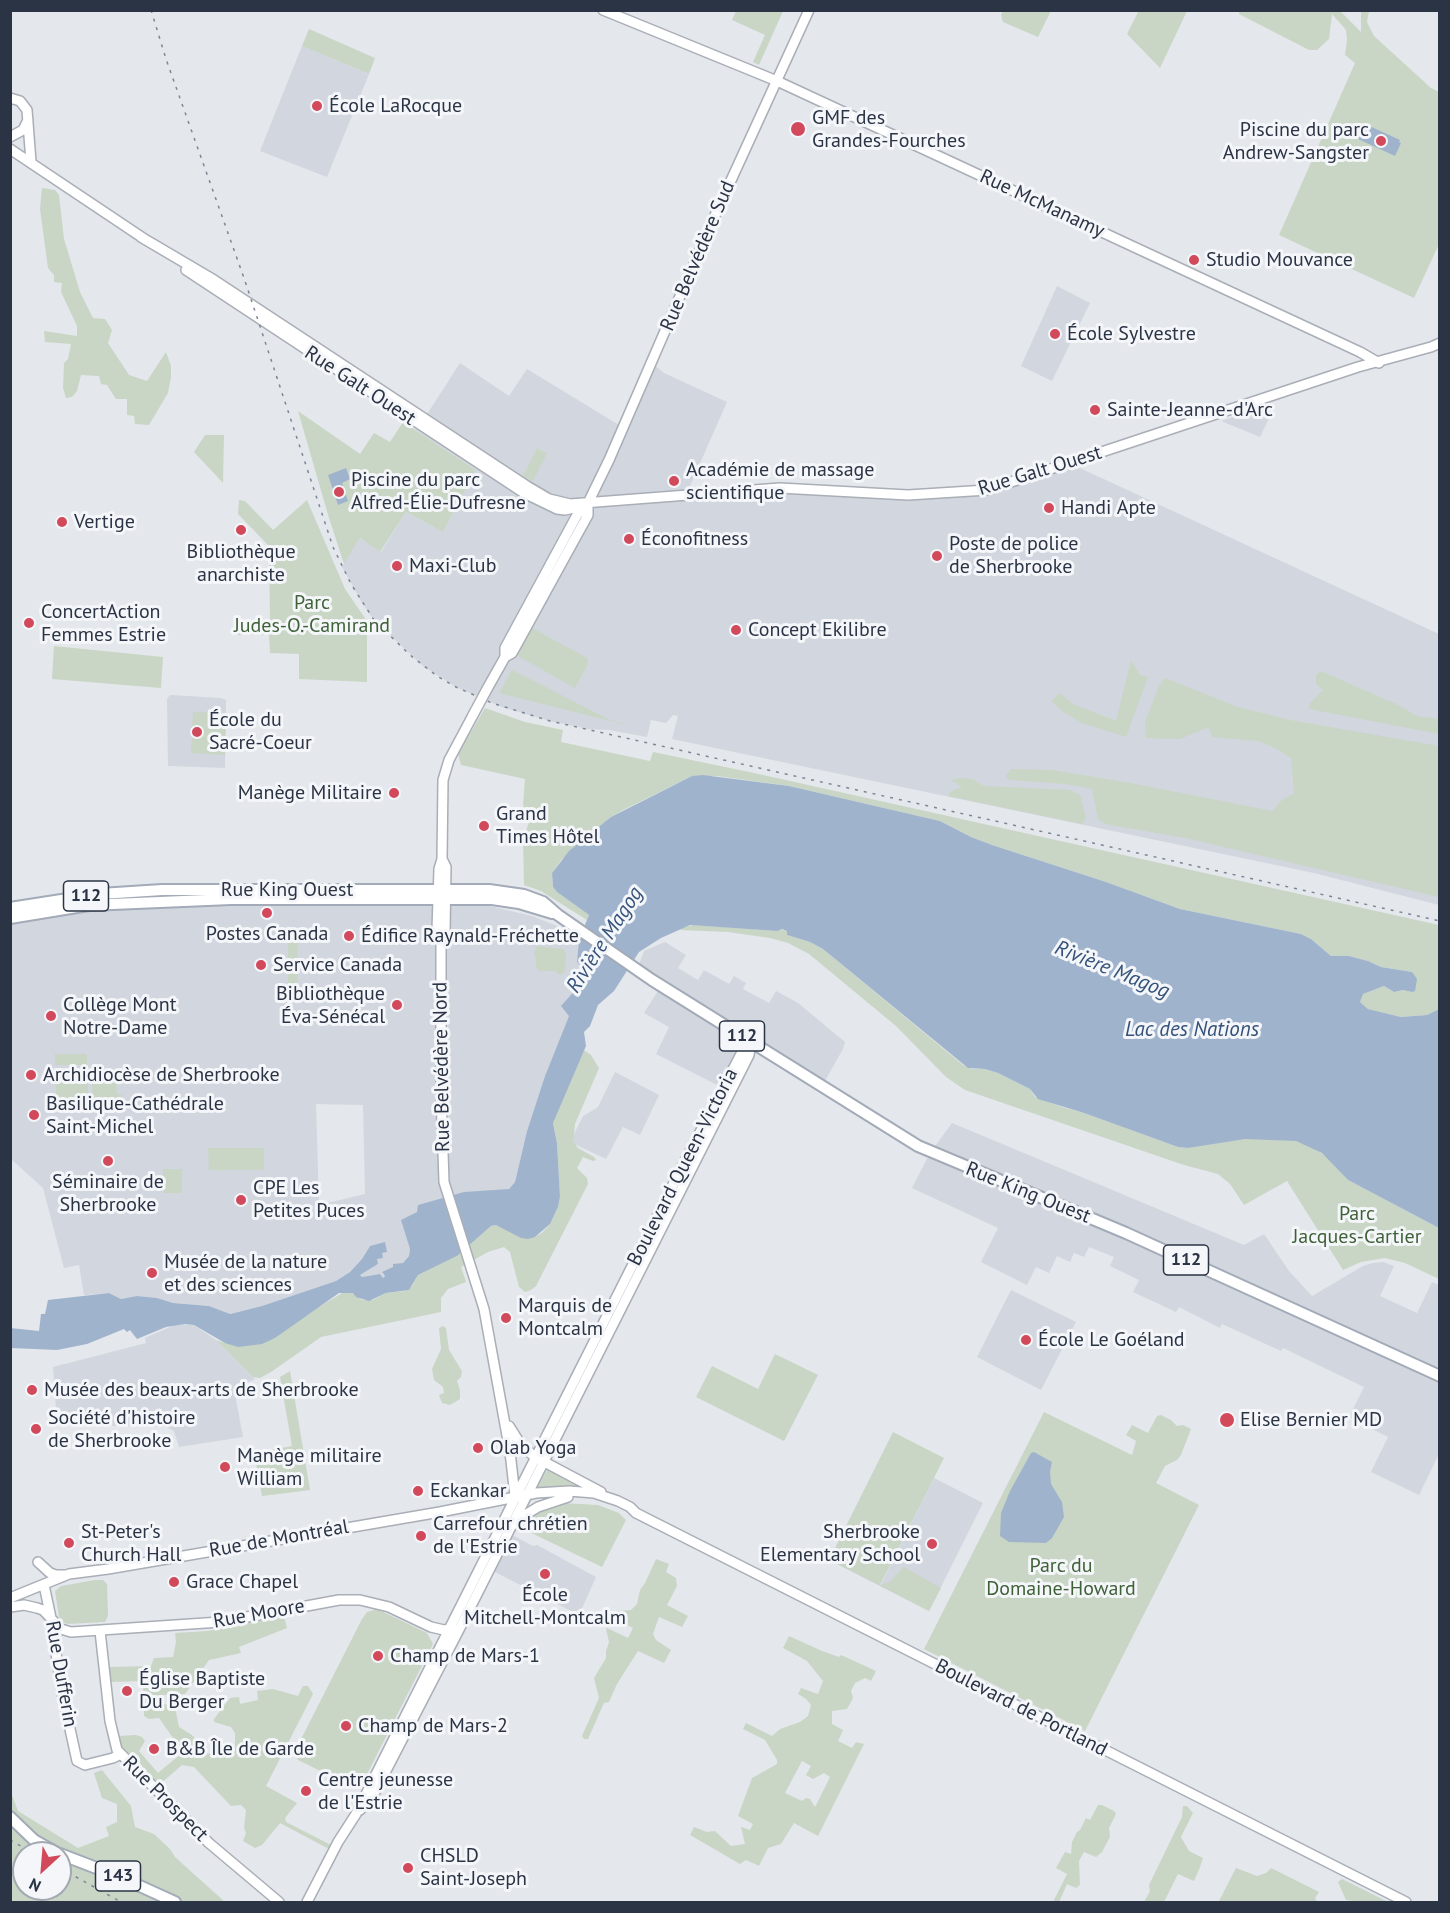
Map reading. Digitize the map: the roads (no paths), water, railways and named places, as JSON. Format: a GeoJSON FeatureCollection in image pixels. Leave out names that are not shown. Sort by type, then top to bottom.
{"type":"FeatureCollection","features":[{"type":"Feature","properties":{"kind":"main road","name":"Rue McManamy"},"geometry":{"type":"LineString","coordinates":[[603,10],[777,81],[1380,363]]}},
{"type":"Feature","properties":{"kind":"main road","name":"Rue Belvédère Sud"},"geometry":{"type":"LineString","coordinates":[[442,895],[446,867],[442,859],[443,774],[451,754],[506,657],[512,653],[588,515],[588,503],[624,429],[717,211],[809,10]]}},
{"type":"Feature","properties":{"kind":"main road"},"geometry":{"type":"LineString","coordinates":[[11,98],[25,105],[29,118],[31,162]]}},
{"type":"Feature","properties":{"kind":"main road"},"geometry":{"type":"LineString","coordinates":[[10,137],[23,130],[29,118]]}},
{"type":"Feature","properties":{"kind":"main road","name":"Rue Galt Ouest"},"geometry":{"type":"LineString","coordinates":[[10,149],[141,237],[214,280],[542,495],[557,502],[570,504],[780,488],[908,495],[987,490],[1358,367],[1437,346]]}},
{"type":"Feature","properties":{"kind":"main road","name":"Rue King Ouest"},"geometry":{"type":"LineString","coordinates":[[10,918],[77,902],[100,894],[162,890],[442,895],[512,892],[543,902],[637,970],[930,1153],[1132,1236],[1440,1376]]}},
{"type":"Feature","properties":{"kind":"main road","name":"Rue Belvédère Nord"},"geometry":{"type":"LineString","coordinates":[[442,895],[445,931],[441,941],[444,1182],[484,1309],[504,1413]]}},
{"type":"Feature","properties":{"kind":"main road","name":"Rue King Ouest"},"geometry":{"type":"LineString","coordinates":[[10,908],[77,902]]}},
{"type":"Feature","properties":{"kind":"main road","name":"Boulevard Queen-Victoria"},"geometry":{"type":"LineString","coordinates":[[356,1814],[374,1794],[464,1620],[529,1489],[539,1459],[689,1154],[742,1052],[751,1041]]}},
{"type":"Feature","properties":{"kind":"main road"},"geometry":{"type":"LineString","coordinates":[[504,1413],[516,1439],[539,1459],[618,1501]]}},
{"type":"Feature","properties":{"kind":"main road"},"geometry":{"type":"LineString","coordinates":[[504,1413],[515,1498]]}},
{"type":"Feature","properties":{"kind":"main road"},"geometry":{"type":"LineString","coordinates":[[510,1452],[529,1489]]}},
{"type":"Feature","properties":{"kind":"main road","name":"Boulevard Queen-Victoria"},"geometry":{"type":"LineString","coordinates":[[308,1902],[334,1850],[356,1814],[515,1498],[529,1489]]}},
{"type":"Feature","properties":{"kind":"main road","name":"Boulevard de Portland"},"geometry":{"type":"LineString","coordinates":[[529,1489],[568,1497],[597,1499],[636,1513]]}},
{"type":"Feature","properties":{"kind":"main road","name":"Boulevard de Portland"},"geometry":{"type":"LineString","coordinates":[[515,1498],[529,1489],[585,1492],[618,1501],[636,1513],[1406,1902]]}},
{"type":"Feature","properties":{"kind":"main road"},"geometry":{"type":"LineString","coordinates":[[505,1537],[516,1522],[529,1512],[549,1502],[568,1497]]}},
{"type":"Feature","properties":{"kind":"main road","name":"Rue de Montréal"},"geometry":{"type":"LineString","coordinates":[[10,1598],[69,1574],[515,1498]]}},
{"type":"Feature","properties":{"kind":"main road"},"geometry":{"type":"LineString","coordinates":[[38,1562],[50,1573],[69,1574]]}},
{"type":"Feature","properties":{"kind":"main road","name":"Rue Dufferin"},"geometry":{"type":"LineString","coordinates":[[44,1585],[75,1757],[79,1763],[85,1765],[121,1754]]}},
{"type":"Feature","properties":{"kind":"main road","name":"Rue Moore"},"geometry":{"type":"LineString","coordinates":[[10,1608],[24,1605],[37,1608],[66,1631],[100,1631],[220,1622],[352,1600],[381,1604],[431,1627],[449,1629]]}},
{"type":"Feature","properties":{"kind":"main road"},"geometry":{"type":"LineString","coordinates":[[416,1619],[420,1625],[436,1636],[439,1649]]}},
{"type":"Feature","properties":{"kind":"main road"},"geometry":{"type":"LineString","coordinates":[[449,1629],[464,1620]]}},
{"type":"Feature","properties":{"kind":"main road","name":"Rue Prospect"},"geometry":{"type":"LineString","coordinates":[[100,1631],[115,1746],[209,1843],[279,1902]]}},
{"type":"Feature","properties":{"kind":"main road","name":"143"},"geometry":{"type":"LineString","coordinates":[[10,1817],[36,1841]]}},
{"type":"Feature","properties":{"kind":"main road","name":"143"},"geometry":{"type":"LineString","coordinates":[[72,1859],[120,1877],[175,1902]]}},
{"type":"Feature","properties":{"kind":"water","name":"Piscine du parc Andrew-Sangster"},"geometry":{"type":"Polygon","coordinates":[[[1365,124],[1400,140],[1401,143],[1395,156],[1358,139],[1365,124]]]}},
{"type":"Feature","properties":{"kind":"water","name":"Piscine du parc Alfred-Élie-Dufresne"},"geometry":{"type":"Polygon","coordinates":[[[346,468],[350,479],[342,483],[348,501],[338,505],[328,475],[346,468]]]}},
{"type":"Feature","properties":{"kind":"water","name":"Lac des Nations"},"geometry":{"type":"Polygon","coordinates":[[[703,775],[789,786],[940,821],[992,845],[1180,909],[1301,934],[1311,939],[1331,956],[1349,956],[1381,967],[1412,972],[1417,979],[1415,991],[1394,992],[1384,986],[1363,994],[1360,1002],[1368,1009],[1401,1017],[1427,1015],[1439,1009],[1439,1228],[1348,1180],[1322,1153],[1296,1141],[1245,1139],[1188,1148],[1178,1147],[1038,1099],[1030,1089],[998,1073],[985,1069],[968,1068],[823,949],[810,942],[787,935],[787,931],[690,925],[661,938],[639,952],[614,991],[598,1005],[590,1026],[584,1032],[586,1046],[553,1123],[557,1143],[560,1197],[558,1207],[550,1224],[535,1237],[521,1238],[496,1225],[491,1226],[457,1256],[418,1275],[409,1290],[386,1293],[369,1301],[356,1297],[353,1293],[339,1293],[275,1338],[262,1344],[238,1347],[225,1343],[194,1325],[185,1324],[166,1327],[137,1339],[130,1330],[127,1332],[124,1329],[87,1344],[57,1350],[11,1348],[10,1328],[39,1331],[41,1314],[45,1314],[48,1300],[109,1293],[121,1299],[137,1296],[157,1298],[173,1303],[209,1306],[230,1314],[262,1306],[336,1281],[350,1272],[370,1246],[385,1242],[387,1252],[382,1253],[383,1258],[377,1259],[378,1264],[360,1275],[362,1277],[380,1274],[383,1278],[385,1276],[382,1272],[393,1267],[393,1264],[403,1263],[409,1256],[410,1249],[401,1220],[417,1212],[418,1205],[464,1192],[509,1189],[515,1182],[527,1131],[545,1076],[569,1016],[561,1006],[578,987],[581,966],[577,962],[579,939],[589,915],[557,892],[553,887],[552,873],[569,851],[611,817],[692,776],[703,775]]]}},
{"type":"Feature","properties":{"kind":"water"},"geometry":{"type":"Polygon","coordinates":[[[1034,1452],[1052,1462],[1051,1484],[1062,1502],[1064,1517],[1052,1538],[1046,1543],[1009,1542],[1000,1536],[1001,1513],[1010,1491],[1031,1453],[1034,1452]]]}},
{"type":"Feature","properties":{"kind":"railway"},"geometry":{"type":"LineString","coordinates":[[151,10],[166,59],[244,278],[333,547],[351,584],[374,620],[410,655],[437,676],[492,703],[550,721],[1440,921]]}},
{"type":"Feature","properties":{"kind":"railway"},"geometry":{"type":"LineString","coordinates":[[72,1875],[121,1902]]}},
{"type":"Feature","properties":{"kind":"place","name":"École LaRocque"},"geometry":{"type":"Point","coordinates":[317,106]}},
{"type":"Feature","properties":{"kind":"place","name":"GMF des Grandes-Fourches"},"geometry":{"type":"Point","coordinates":[798,129]}},
{"type":"Feature","properties":{"kind":"place","name":"Piscine du parc Andrew-Sangster"},"geometry":{"type":"Point","coordinates":[1381,141]}},
{"type":"Feature","properties":{"kind":"place","name":"Studio Mouvance"},"geometry":{"type":"Point","coordinates":[1194,260]}},
{"type":"Feature","properties":{"kind":"place","name":"École Sylvestre"},"geometry":{"type":"Point","coordinates":[1055,334]}},
{"type":"Feature","properties":{"kind":"place","name":"Sainte-Jeanne-d'Arc"},"geometry":{"type":"Point","coordinates":[1095,410]}},
{"type":"Feature","properties":{"kind":"place","name":"Académie de massage scientifique"},"geometry":{"type":"Point","coordinates":[674,481]}},
{"type":"Feature","properties":{"kind":"place","name":"Piscine du parc Alfred-Élie-Dufresne"},"geometry":{"type":"Point","coordinates":[339,492]}},
{"type":"Feature","properties":{"kind":"place","name":"Handi Apte"},"geometry":{"type":"Point","coordinates":[1049,508]}},
{"type":"Feature","properties":{"kind":"place","name":"Vertige"},"geometry":{"type":"Point","coordinates":[62,522]}},
{"type":"Feature","properties":{"kind":"place","name":"Bibliothèque anarchiste"},"geometry":{"type":"Point","coordinates":[241,530]}},
{"type":"Feature","properties":{"kind":"place","name":"Éconofitness"},"geometry":{"type":"Point","coordinates":[629,539]}},
{"type":"Feature","properties":{"kind":"place","name":"Poste de police de Sherbrooke"},"geometry":{"type":"Point","coordinates":[937,556]}},
{"type":"Feature","properties":{"kind":"place","name":"Maxi-Club"},"geometry":{"type":"Point","coordinates":[397,566]}},
{"type":"Feature","properties":{"kind":"place","name":"ConcertAction Femmes Estrie"},"geometry":{"type":"Point","coordinates":[29,623]}},
{"type":"Feature","properties":{"kind":"place","name":"Concept Ekilibre"},"geometry":{"type":"Point","coordinates":[736,630]}},
{"type":"Feature","properties":{"kind":"place","name":"École du Sacré-Coeur"},"geometry":{"type":"Point","coordinates":[197,732]}},
{"type":"Feature","properties":{"kind":"place","name":"Manège Militaire"},"geometry":{"type":"Point","coordinates":[394,793]}},
{"type":"Feature","properties":{"kind":"place","name":"Grand Times Hôtel"},"geometry":{"type":"Point","coordinates":[484,826]}},
{"type":"Feature","properties":{"kind":"place","name":"Postes Canada"},"geometry":{"type":"Point","coordinates":[267,913]}},
{"type":"Feature","properties":{"kind":"place","name":"Édifice Raynald-Fréchette"},"geometry":{"type":"Point","coordinates":[349,936]}},
{"type":"Feature","properties":{"kind":"place","name":"Service Canada"},"geometry":{"type":"Point","coordinates":[261,965]}},
{"type":"Feature","properties":{"kind":"place","name":"Bibliothèque Éva-Sénécal"},"geometry":{"type":"Point","coordinates":[397,1005]}},
{"type":"Feature","properties":{"kind":"place","name":"Collège Mont Notre-Dame"},"geometry":{"type":"Point","coordinates":[51,1016]}},
{"type":"Feature","properties":{"kind":"place","name":"Archidiocèse de Sherbrooke"},"geometry":{"type":"Point","coordinates":[31,1075]}},
{"type":"Feature","properties":{"kind":"place","name":"Basilique-Cathédrale Saint-Michel"},"geometry":{"type":"Point","coordinates":[34,1115]}},
{"type":"Feature","properties":{"kind":"place","name":"Séminaire de Sherbrooke"},"geometry":{"type":"Point","coordinates":[108,1161]}},
{"type":"Feature","properties":{"kind":"place","name":"CPE Les Petites Puces"},"geometry":{"type":"Point","coordinates":[241,1200]}},
{"type":"Feature","properties":{"kind":"place","name":"Musée de la nature et des sciences"},"geometry":{"type":"Point","coordinates":[152,1273]}},
{"type":"Feature","properties":{"kind":"place","name":"Marquis de Montcalm"},"geometry":{"type":"Point","coordinates":[506,1318]}},
{"type":"Feature","properties":{"kind":"place","name":"École Le Goéland"},"geometry":{"type":"Point","coordinates":[1026,1340]}},
{"type":"Feature","properties":{"kind":"place","name":"Musée des beaux-arts de Sherbrooke"},"geometry":{"type":"Point","coordinates":[32,1390]}},
{"type":"Feature","properties":{"kind":"place","name":"Elise Bernier MD"},"geometry":{"type":"Point","coordinates":[1227,1420]}},
{"type":"Feature","properties":{"kind":"place","name":"Société d'histoire de Sherbrooke"},"geometry":{"type":"Point","coordinates":[36,1429]}},
{"type":"Feature","properties":{"kind":"place","name":"Olab Yoga"},"geometry":{"type":"Point","coordinates":[478,1448]}},
{"type":"Feature","properties":{"kind":"place","name":"Manège militaire William"},"geometry":{"type":"Point","coordinates":[225,1467]}},
{"type":"Feature","properties":{"kind":"place","name":"Eckankar"},"geometry":{"type":"Point","coordinates":[418,1491]}},
{"type":"Feature","properties":{"kind":"place","name":"Carrefour chrétien de l'Estrie"},"geometry":{"type":"Point","coordinates":[421,1536]}},
{"type":"Feature","properties":{"kind":"place","name":"St-Peter's Church Hall"},"geometry":{"type":"Point","coordinates":[69,1543]}},
{"type":"Feature","properties":{"kind":"place","name":"Sherbrooke Elementary School"},"geometry":{"type":"Point","coordinates":[932,1544]}},
{"type":"Feature","properties":{"kind":"place","name":"École Mitchell-Montcalm"},"geometry":{"type":"Point","coordinates":[545,1574]}},
{"type":"Feature","properties":{"kind":"place","name":"Grace Chapel"},"geometry":{"type":"Point","coordinates":[174,1582]}},
{"type":"Feature","properties":{"kind":"place","name":"Champ de Mars-1"},"geometry":{"type":"Point","coordinates":[378,1656]}},
{"type":"Feature","properties":{"kind":"place","name":"Église Baptiste Du Berger"},"geometry":{"type":"Point","coordinates":[127,1691]}},
{"type":"Feature","properties":{"kind":"place","name":"Champ de Mars-2"},"geometry":{"type":"Point","coordinates":[346,1726]}},
{"type":"Feature","properties":{"kind":"place","name":"B&B Île de Garde"},"geometry":{"type":"Point","coordinates":[154,1749]}},
{"type":"Feature","properties":{"kind":"place","name":"Centre jeunesse de l'Estrie"},"geometry":{"type":"Point","coordinates":[306,1791]}},
{"type":"Feature","properties":{"kind":"place","name":"CHSLD Saint-Joseph"},"geometry":{"type":"Point","coordinates":[408,1868]}},
{"type":"Feature","properties":{"kind":"park label","name":"Parc Judes-O.-Camirand"},"geometry":{"type":"Point","coordinates":[312,614]}},
{"type":"Feature","properties":{"kind":"park label","name":"Parc Jacques-Cartier"},"geometry":{"type":"Point","coordinates":[1357,1226]}},
{"type":"Feature","properties":{"kind":"park label","name":"Parc du Domaine-Howard"},"geometry":{"type":"Point","coordinates":[1061,1578]}},
{"type":"Feature","properties":{"kind":"water label","name":"Rivière Magog"},"geometry":{"type":"Point","coordinates":[605,940]}},
{"type":"Feature","properties":{"kind":"water label","name":"Rivière Magog"},"geometry":{"type":"Point","coordinates":[1112,970]}}]}
